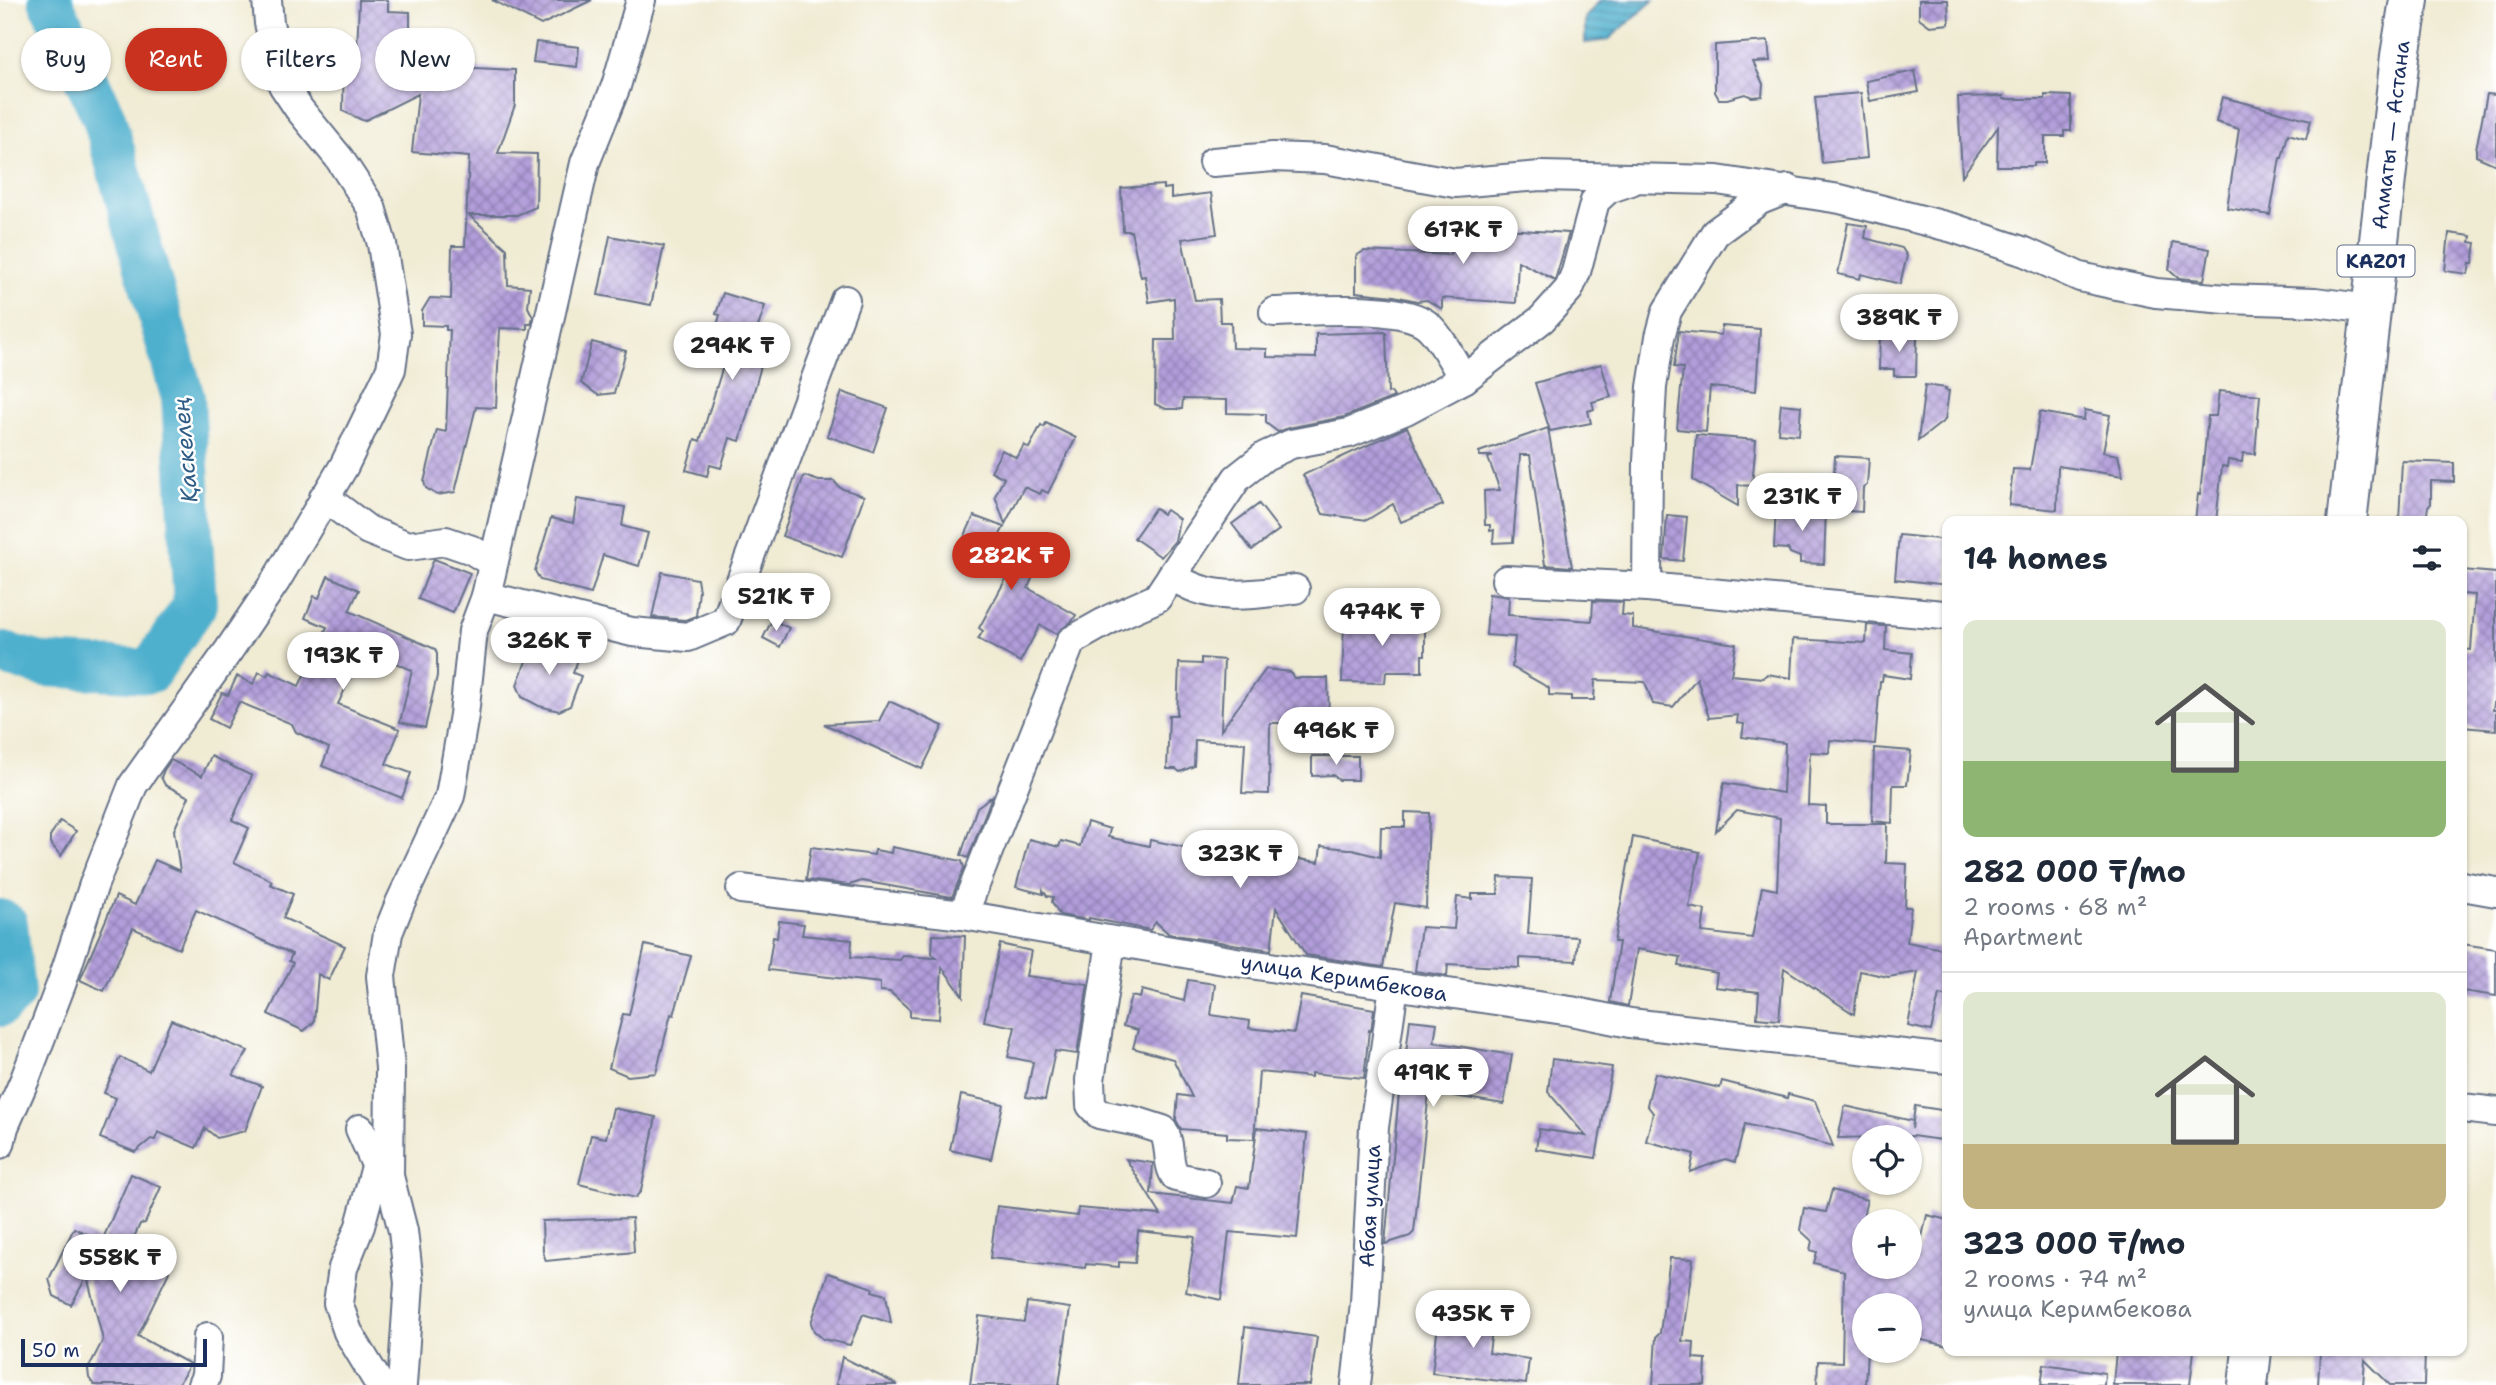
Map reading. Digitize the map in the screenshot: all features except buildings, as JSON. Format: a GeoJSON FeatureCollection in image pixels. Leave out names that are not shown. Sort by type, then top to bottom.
{"type":"FeatureCollection","features":[{"type":"Feature","properties":{"kind":"highway","name":"Алматы — Астана"},"geometry":{"type":"LineString","coordinates":[[2348,516],[2400,56],[2409,0]]}},
{"type":"Feature","properties":{"kind":"highway"},"geometry":{"type":"LineString","coordinates":[[2248,1385],[2251,1356]]}},
{"type":"Feature","properties":{"kind":"street"},"geometry":{"type":"LineString","coordinates":[[0,1144],[4,1127],[62,982],[94,884],[133,785],[275,582],[344,466],[391,369],[396,334],[383,244],[371,207],[339,158],[283,85],[271,35],[267,0]]}},
{"type":"Feature","properties":{"kind":"street"},"geometry":{"type":"LineString","coordinates":[[380,1385],[348,1332],[338,1303],[344,1268],[383,1170],[390,1068],[381,976],[388,933],[450,796],[464,715],[472,631],[486,596],[586,163],[615,86],[641,0]]}},
{"type":"Feature","properties":{"kind":"street"},"geometry":{"type":"LineString","coordinates":[[1213,162],[1273,158],[1325,159],[1455,183],[1541,176],[1717,180],[1840,199],[1953,228],[2025,252],[2080,277],[2112,284],[2179,295],[2370,309]]}},
{"type":"Feature","properties":{"kind":"street"},"geometry":{"type":"LineString","coordinates":[[963,915],[1071,641],[1112,618],[1157,598],[1237,478],[1265,456],[1291,444],[1349,433],[1406,410],[1464,379],[1542,319],[1569,289],[1595,201],[1621,183],[1637,179]]}},
{"type":"Feature","properties":{"kind":"street"},"geometry":{"type":"LineString","coordinates":[[1647,587],[1648,461],[1652,387],[1667,311],[1715,233],[1760,200],[1788,190]]}},
{"type":"Feature","properties":{"kind":"street"},"geometry":{"type":"LineString","coordinates":[[486,596],[632,632],[688,637],[726,621],[845,300]]}},
{"type":"Feature","properties":{"kind":"street"},"geometry":{"type":"LineString","coordinates":[[1274,312],[1377,312],[1409,317],[1424,323],[1436,334],[1464,379]]}},
{"type":"Feature","properties":{"kind":"street"},"geometry":{"type":"LineString","coordinates":[[324,497],[368,530],[408,546],[446,541],[472,550],[493,563]]}},
{"type":"Feature","properties":{"kind":"street"},"geometry":{"type":"LineString","coordinates":[[1172,575],[1185,585],[1215,595],[1295,589]]}},
{"type":"Feature","properties":{"kind":"street"},"geometry":{"type":"LineString","coordinates":[[1506,580],[1647,587],[1942,615]]}},
{"type":"Feature","properties":{"kind":"street"},"geometry":{"type":"LineString","coordinates":[[2467,887],[2496,892]]}},
{"type":"Feature","properties":{"kind":"street","name":"улица Керимбекова"},"geometry":{"type":"LineString","coordinates":[[741,889],[963,915],[1111,942],[1630,1023],[1942,1058]]}},
{"type":"Feature","properties":{"kind":"street"},"geometry":{"type":"LineString","coordinates":[[1111,942],[1090,1080],[1091,1105],[1099,1114],[1163,1130],[1168,1143],[1170,1166],[1177,1178],[1206,1183]]}},
{"type":"Feature","properties":{"kind":"street","name":"Абая улица"},"geometry":{"type":"LineString","coordinates":[[1356,1385],[1365,1303],[1374,1127],[1394,986]]}},
{"type":"Feature","properties":{"kind":"street"},"geometry":{"type":"LineString","coordinates":[[2467,1109],[2496,1112]]}},
{"type":"Feature","properties":{"kind":"street"},"geometry":{"type":"LineString","coordinates":[[360,1129],[373,1158],[383,1170],[403,1231],[409,1283],[402,1385]]}},
{"type":"Feature","properties":{"kind":"street"},"geometry":{"type":"LineString","coordinates":[[202,1385],[206,1376],[208,1337]]}},
{"type":"Feature","properties":{"kind":"shaded area"},"geometry":{"type":"Polygon","coordinates":[[[2496,335],[2496,405],[2488,404],[2496,335]]]}},
{"type":"Feature","properties":{"kind":"water"},"geometry":{"type":"Polygon","coordinates":[[[1600,0],[1654,0],[1608,40],[1585,43],[1585,18],[1600,0]]]}},
{"type":"Feature","properties":{"kind":"waterway","name":"Қаскелең"},"geometry":{"type":"LineString","coordinates":[[0,653],[45,665],[150,671],[195,605],[183,398],[104,118],[50,0]]}},
{"type":"Feature","properties":{"kind":"waterway","name":"Қаскелең"},"geometry":{"type":"LineString","coordinates":[[0,921],[6,924],[13,993],[0,1005]]}}]}
